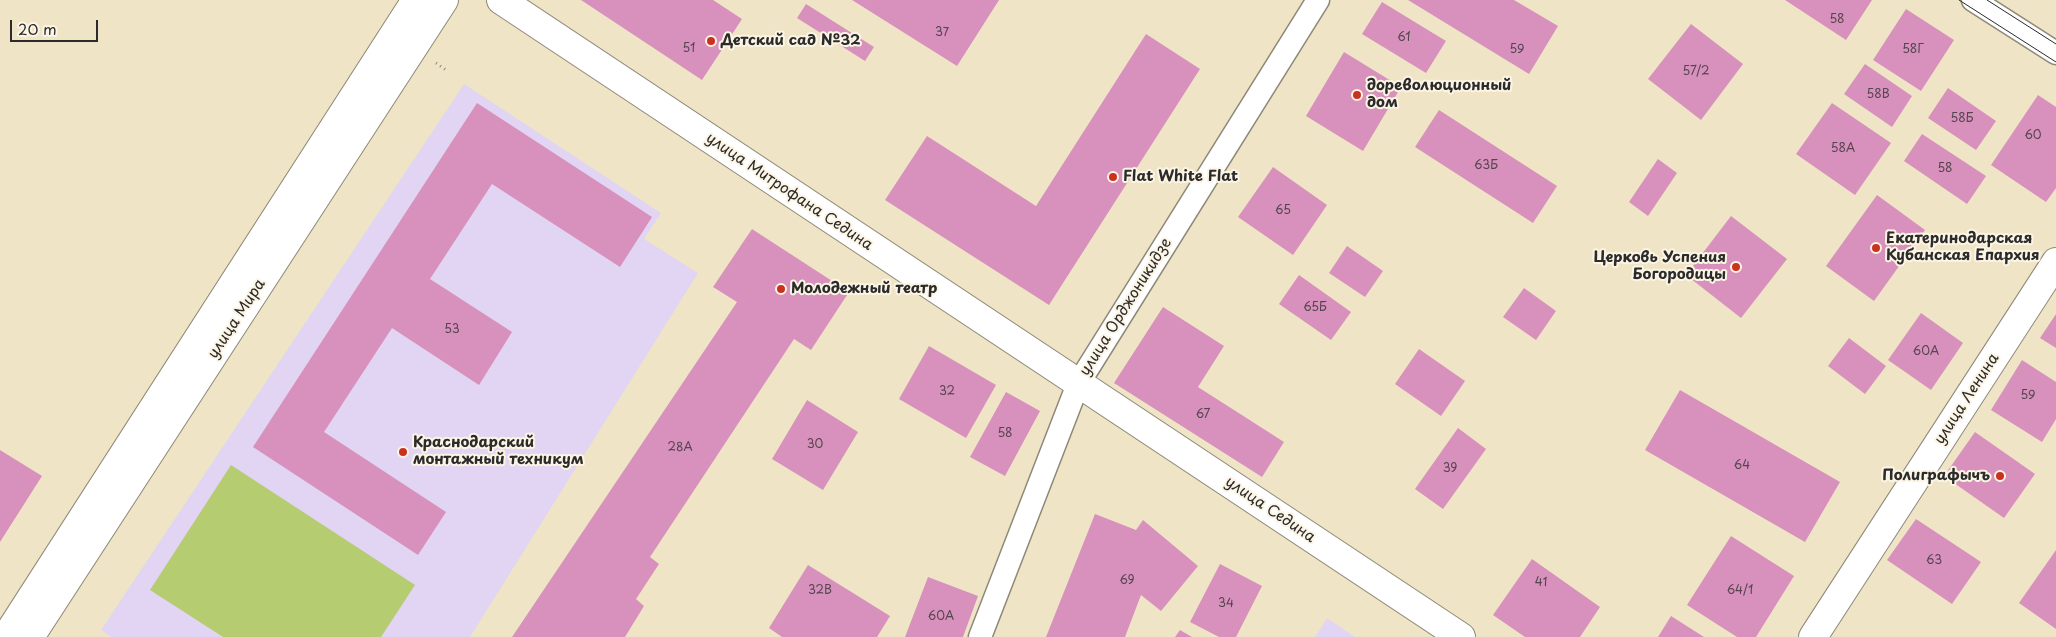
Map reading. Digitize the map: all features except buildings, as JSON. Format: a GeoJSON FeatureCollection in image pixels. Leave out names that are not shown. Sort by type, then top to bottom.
{"type":"FeatureCollection","features":[{"type":"Feature","properties":{"kind":"main road","name":"улица Мира"},"geometry":{"type":"LineString","coordinates":[[6,637],[416,0]]}},
{"type":"Feature","properties":{"kind":"main road","name":"улица Мира"},"geometry":{"type":"LineString","coordinates":[[30,637],[444,0]]}},
{"type":"Feature","properties":{"kind":"main road","name":"улица Митрофана Седина"},"geometry":{"type":"LineString","coordinates":[[500,0],[1078,384]]}},
{"type":"Feature","properties":{"kind":"main road","name":"улица Ленина"},"geometry":{"type":"LineString","coordinates":[[1814,637],[2056,262]]}},
{"type":"Feature","properties":{"kind":"main road","name":"улица Седина"},"geometry":{"type":"LineString","coordinates":[[1078,384],[1461,637]]}},
{"type":"Feature","properties":{"kind":"street","name":"улица Орджоникидзе"},"geometry":{"type":"LineString","coordinates":[[980,637],[1078,384],[1318,0]]}},
{"type":"Feature","properties":{"kind":"street"},"geometry":{"type":"LineString","coordinates":[[1973,0],[2056,53]]}},
{"type":"Feature","properties":{"kind":"shaded area","name":"Краснодарский монтажный техникум"},"geometry":{"type":"Polygon","coordinates":[[[464,84],[661,213],[644,239],[698,273],[470,637],[111,637],[101,630],[464,84]]]}},
{"type":"Feature","properties":{"kind":"shaded area"},"geometry":{"type":"Polygon","coordinates":[[[1327,618],[1355,637],[1315,637],[1327,618]]]}},
{"type":"Feature","properties":{"kind":"green space"},"geometry":{"type":"Polygon","coordinates":[[[231,465],[415,585],[381,637],[223,637],[150,590],[231,465]]]}},
{"type":"Feature","properties":{"kind":"tram line"},"geometry":{"type":"LineString","coordinates":[[1959,0],[2056,62]]}},
{"type":"Feature","properties":{"kind":"tram line"},"geometry":{"type":"LineString","coordinates":[[1987,0],[2056,44]]}},
{"type":"Feature","properties":{"kind":"place","name":"Детский сад №32"},"geometry":{"type":"Point","coordinates":[711,41]}},
{"type":"Feature","properties":{"kind":"place","name":"дореволюционный дом"},"geometry":{"type":"Point","coordinates":[1357,95]}},
{"type":"Feature","properties":{"kind":"place","name":"Flat White Flat"},"geometry":{"type":"Point","coordinates":[1113,177]}},
{"type":"Feature","properties":{"kind":"place","name":"Екатеринодарская Кубанская Епархия"},"geometry":{"type":"Point","coordinates":[1876,248]}},
{"type":"Feature","properties":{"kind":"place","name":"Церковь Успения Богородицы"},"geometry":{"type":"Point","coordinates":[1736,267]}},
{"type":"Feature","properties":{"kind":"place","name":"Молодежный театр"},"geometry":{"type":"Point","coordinates":[781,289]}},
{"type":"Feature","properties":{"kind":"place","name":"Краснодарский монтажный техникум"},"geometry":{"type":"Point","coordinates":[403,452]}},
{"type":"Feature","properties":{"kind":"place","name":"Полиграфычъ"},"geometry":{"type":"Point","coordinates":[2000,476]}}]}
